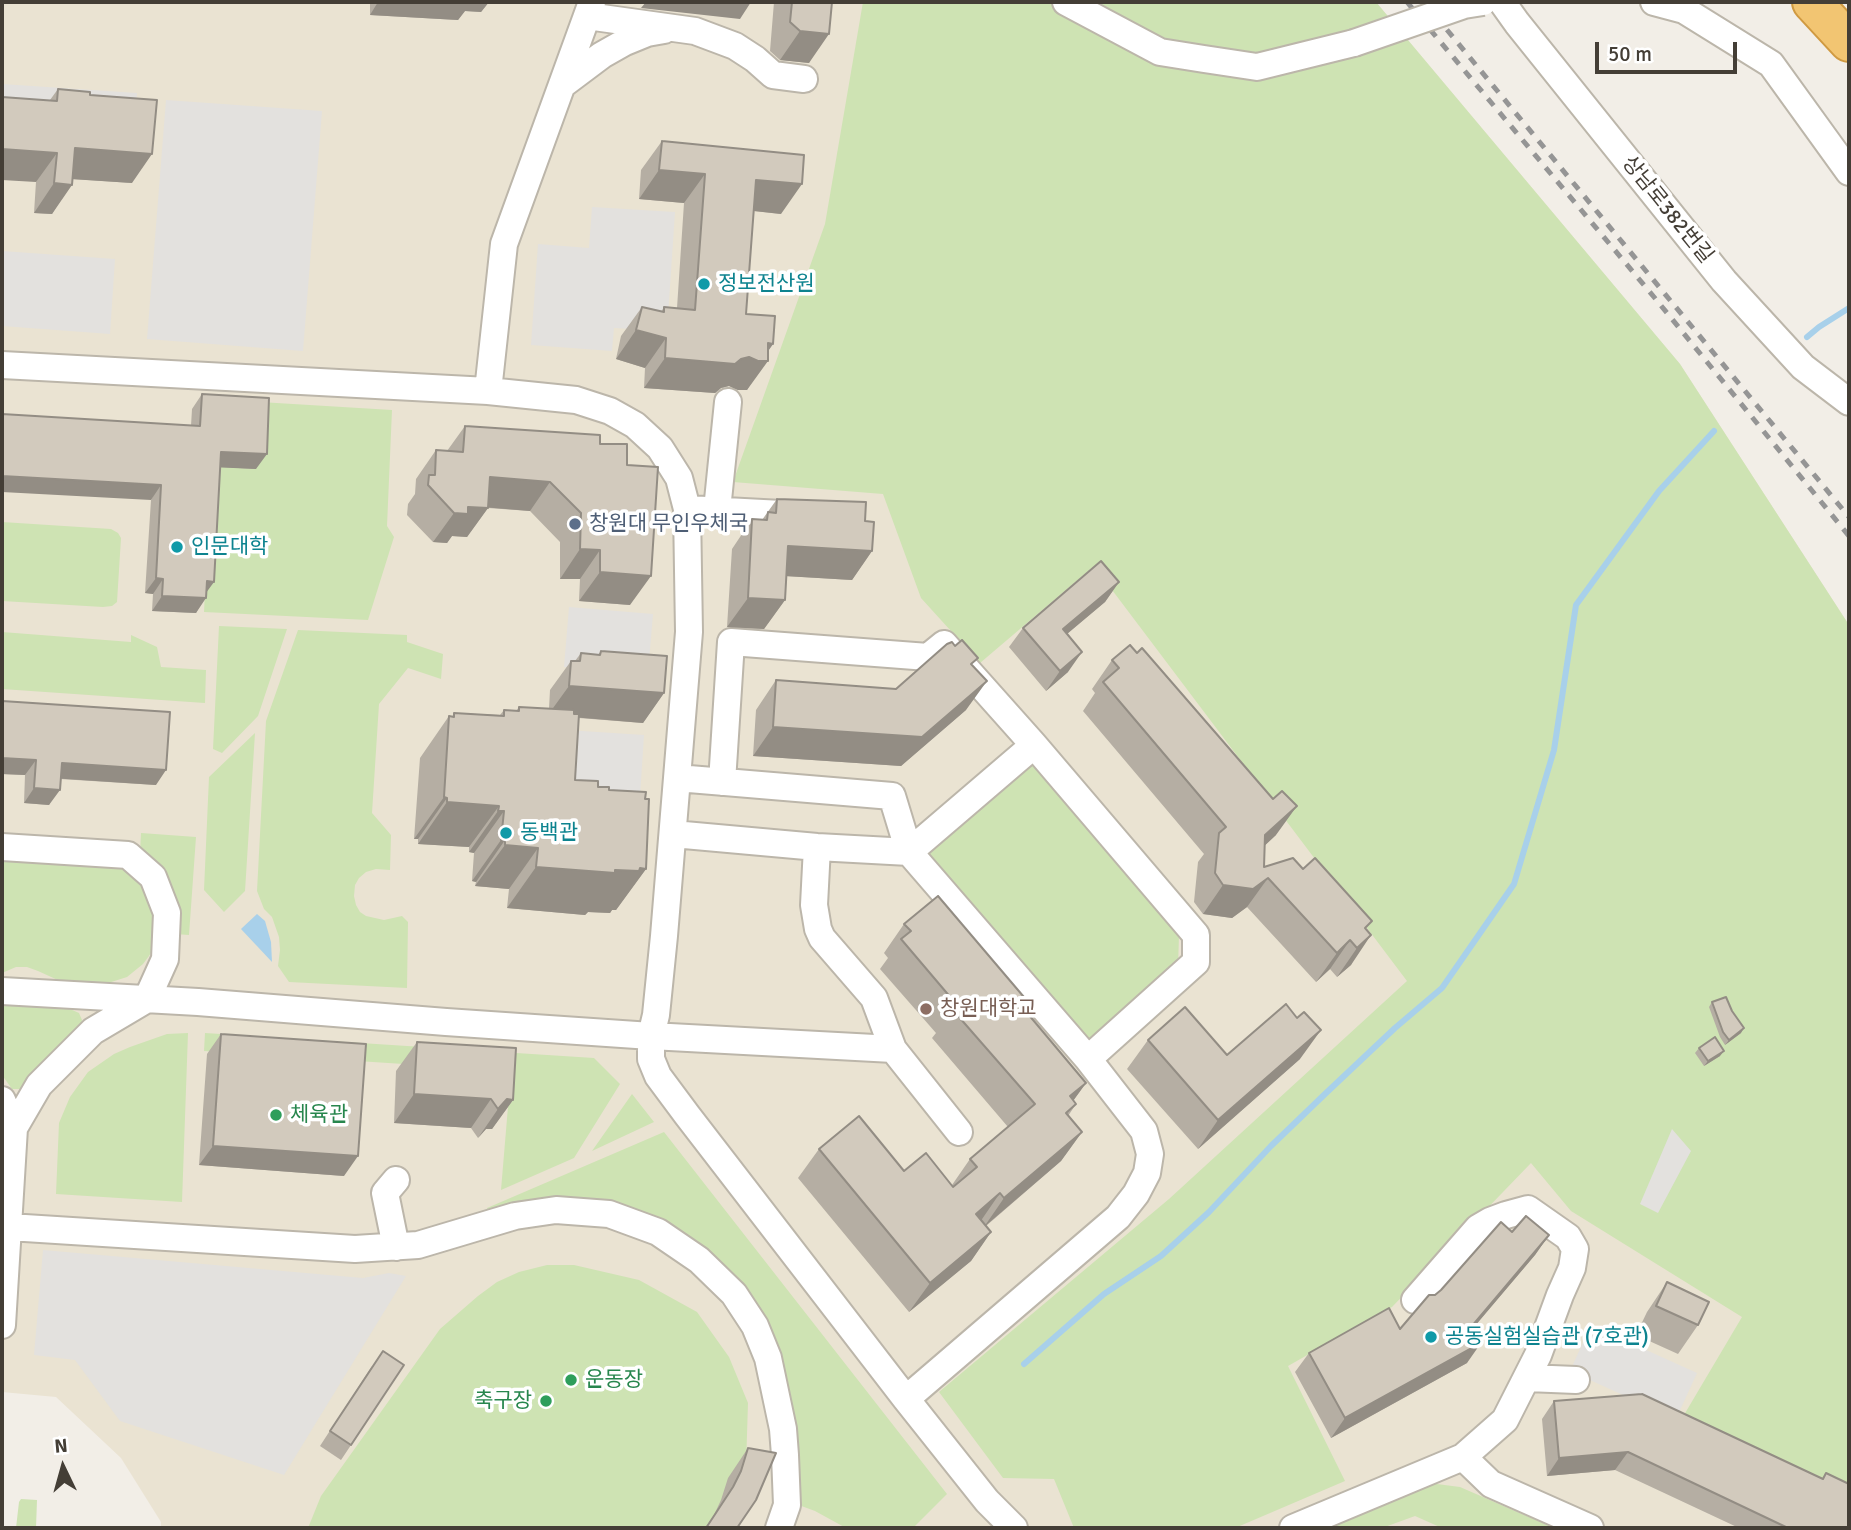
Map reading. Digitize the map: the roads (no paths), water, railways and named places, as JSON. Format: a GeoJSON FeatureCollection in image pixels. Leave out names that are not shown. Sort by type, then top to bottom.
{"type":"FeatureCollection","features":[{"type":"Feature","properties":{"kind":"highway"},"geometry":{"type":"LineString","coordinates":[[1812,2],[1849,42]]}},
{"type":"Feature","properties":{"kind":"street"},"geometry":{"type":"LineString","coordinates":[[1066,2],[1160,52],[1257,67],[1354,43],[1464,5],[1483,2]]}},
{"type":"Feature","properties":{"kind":"street","name":"상남로382번길"},"geometry":{"type":"LineString","coordinates":[[1502,2],[1724,281],[1803,367],[1849,402]]}},
{"type":"Feature","properties":{"kind":"street"},"geometry":{"type":"LineString","coordinates":[[1654,2],[1684,10],[1771,64],[1849,172]]}},
{"type":"Feature","properties":{"kind":"street"},"geometry":{"type":"LineString","coordinates":[[488,391],[503,244],[589,9],[695,31],[735,46],[755,58],[773,75],[804,79]]}},
{"type":"Feature","properties":{"kind":"street"},"geometry":{"type":"LineString","coordinates":[[562,85],[602,55],[625,42],[647,33],[674,28]]}},
{"type":"Feature","properties":{"kind":"street"},"geometry":{"type":"LineString","coordinates":[[2,365],[488,391],[576,400],[610,411],[635,425],[660,448],[679,478],[687,509],[689,632],[664,936],[650,1059],[658,1076],[906,1399],[987,1501],[1014,1528]]}},
{"type":"Feature","properties":{"kind":"street"},"geometry":{"type":"LineString","coordinates":[[717,510],[728,402]]}},
{"type":"Feature","properties":{"kind":"street"},"geometry":{"type":"LineString","coordinates":[[687,509],[828,516]]}},
{"type":"Feature","properties":{"kind":"street"},"geometry":{"type":"LineString","coordinates":[[722,782],[731,642],[928,657],[944,644],[1196,935],[1196,962],[1088,1059]]}},
{"type":"Feature","properties":{"kind":"street"},"geometry":{"type":"LineString","coordinates":[[673,834],[909,852],[1034,745]]}},
{"type":"Feature","properties":{"kind":"street"},"geometry":{"type":"LineString","coordinates":[[677,778],[892,796],[909,852],[1088,1059],[1144,1131],[1150,1154],[1147,1173],[1136,1194],[1118,1217],[906,1399]]}},
{"type":"Feature","properties":{"kind":"street"},"geometry":{"type":"LineString","coordinates":[[817,847],[814,905],[818,929],[827,945],[874,998],[893,1049],[959,1132]]}},
{"type":"Feature","properties":{"kind":"street"},"geometry":{"type":"LineString","coordinates":[[2,848],[128,855],[153,877],[167,913],[165,959],[147,999],[93,1031],[39,1085],[14,1128]]}},
{"type":"Feature","properties":{"kind":"street"},"geometry":{"type":"LineString","coordinates":[[2,990],[652,1037],[893,1049]]}},
{"type":"Feature","properties":{"kind":"street"},"geometry":{"type":"LineString","coordinates":[[2,1100],[14,1128],[2,1325]]}},
{"type":"Feature","properties":{"kind":"street"},"geometry":{"type":"LineString","coordinates":[[396,1180],[385,1193],[396,1247]]}},
{"type":"Feature","properties":{"kind":"street"},"geometry":{"type":"LineString","coordinates":[[1293,1528],[1462,1457],[1505,1420],[1538,1355],[1572,1268],[1575,1249],[1568,1237],[1528,1209],[1506,1215],[1478,1228],[1415,1300]]}},
{"type":"Feature","properties":{"kind":"street"},"geometry":{"type":"LineString","coordinates":[[9,1227],[355,1250],[418,1245],[515,1216],[556,1210],[610,1214],[658,1232],[699,1260],[734,1294],[755,1326],[768,1358],[783,1429],[787,1505],[779,1528]]}},
{"type":"Feature","properties":{"kind":"street"},"geometry":{"type":"LineString","coordinates":[[1527,1378],[1576,1380]]}},
{"type":"Feature","properties":{"kind":"street"},"geometry":{"type":"LineString","coordinates":[[1462,1457],[1491,1484],[1590,1528]]}},
{"type":"Feature","properties":{"kind":"water"},"geometry":{"type":"Polygon","coordinates":[[[257,914],[265,921],[271,942],[272,962],[241,929],[257,914]]]}},
{"type":"Feature","properties":{"kind":"waterway"},"geometry":{"type":"LineString","coordinates":[[1807,337],[1849,308]]}},
{"type":"Feature","properties":{"kind":"waterway"},"geometry":{"type":"LineString","coordinates":[[1024,1364],[1104,1294],[1161,1256],[1209,1212],[1325,1094],[1442,988],[1514,884],[1554,750],[1576,605],[1659,491],[1714,431]]}},
{"type":"Feature","properties":{"kind":"railway"},"geometry":{"type":"LineString","coordinates":[[1407,2],[1654,297],[1849,536]]}},
{"type":"Feature","properties":{"kind":"railway"},"geometry":{"type":"LineString","coordinates":[[1424,2],[1849,517]]}},
{"type":"Feature","properties":{"kind":"place","name":"정보전산원"},"geometry":{"type":"Point","coordinates":[704,284]}},
{"type":"Feature","properties":{"kind":"place","name":"창원대 무인우체국"},"geometry":{"type":"Point","coordinates":[575,524]}},
{"type":"Feature","properties":{"kind":"place","name":"인문대학"},"geometry":{"type":"Point","coordinates":[177,547]}},
{"type":"Feature","properties":{"kind":"place","name":"동백관"},"geometry":{"type":"Point","coordinates":[506,833]}},
{"type":"Feature","properties":{"kind":"place","name":"창원대학교"},"geometry":{"type":"Point","coordinates":[926,1009]}},
{"type":"Feature","properties":{"kind":"place","name":"체육관"},"geometry":{"type":"Point","coordinates":[276,1115]}},
{"type":"Feature","properties":{"kind":"place","name":"공동실험실습관 (7호관)"},"geometry":{"type":"Point","coordinates":[1431,1337]}},
{"type":"Feature","properties":{"kind":"place","name":"운동장"},"geometry":{"type":"Point","coordinates":[571,1380]}},
{"type":"Feature","properties":{"kind":"place","name":"축구장"},"geometry":{"type":"Point","coordinates":[546,1401]}}]}
